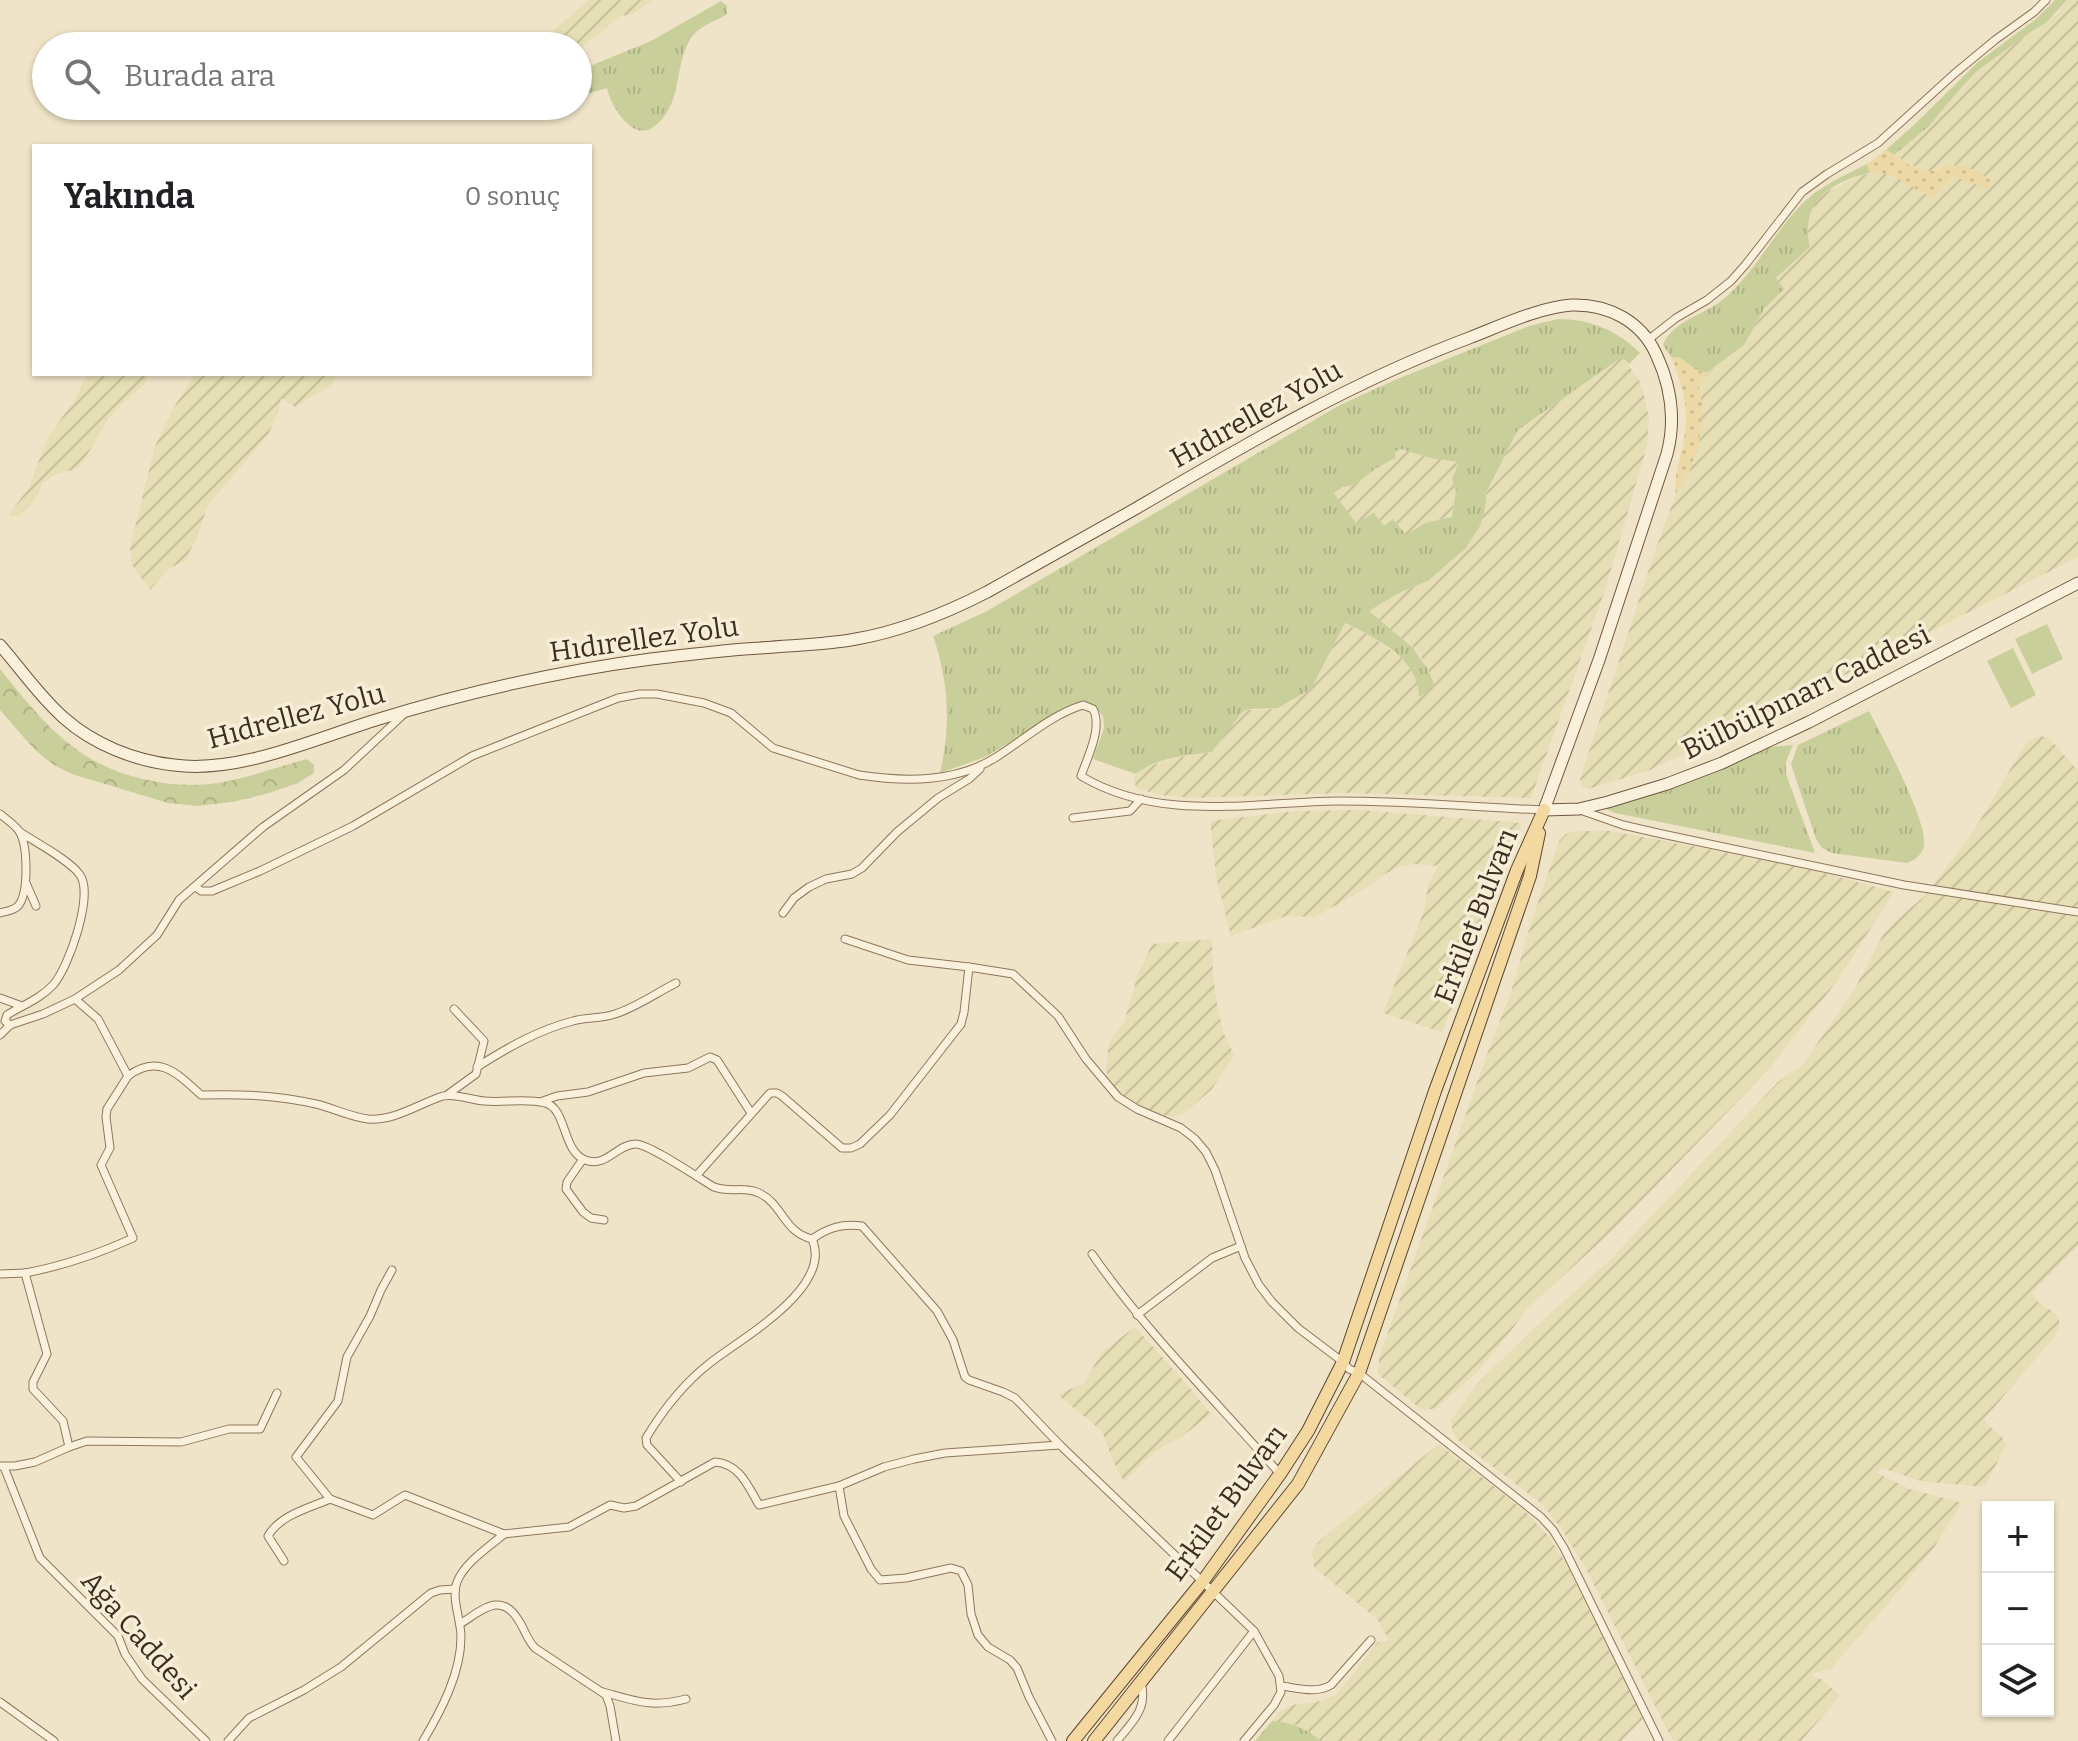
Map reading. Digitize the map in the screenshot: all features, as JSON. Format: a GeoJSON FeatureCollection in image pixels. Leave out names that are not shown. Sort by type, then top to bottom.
{"type":"FeatureCollection","features":[{"type":"Feature","properties":{"kind":"main road","name":"Erkilet Bulvarı"},"geometry":{"type":"LineString","coordinates":[[1073,1741],[1203,1581],[1280,1474],[1308,1431],[1343,1362],[1435,1091],[1517,870],[1544,810]]}},
{"type":"Feature","properties":{"kind":"main road","name":"Erkilet Bulvarı"},"geometry":{"type":"LineString","coordinates":[[1094,1741],[1298,1484],[1359,1373],[1530,876],[1544,810]]}},
{"type":"Feature","properties":{"kind":"street"},"geometry":{"type":"LineString","coordinates":[[1648,340],[1731,281],[1802,192],[1887,137],[1954,74],[2046,0]]}},
{"type":"Feature","properties":{"kind":"street","name":"Hıdırellez Yolu"},"geometry":{"type":"LineString","coordinates":[[408,710],[577,670],[702,653],[840,642],[895,630],[942,614],[987,592],[1325,402],[1409,362],[1542,310],[1585,305],[1619,315],[1648,340],[1668,384],[1672,420],[1669,446],[1599,660],[1544,810]]}},
{"type":"Feature","properties":{"kind":"street","name":"Bülbülpınarı Caddesi"},"geometry":{"type":"LineString","coordinates":[[1544,810],[1579,809],[1608,802],[1667,784],[1745,753],[2078,583]]}},
{"type":"Feature","properties":{"kind":"street","name":"Hıdrellez Yolu"},"geometry":{"type":"LineString","coordinates":[[0,645],[54,708],[81,732],[123,752],[169,765],[202,766],[251,759],[408,710]]}},
{"type":"Feature","properties":{"kind":"street"},"geometry":{"type":"LineString","coordinates":[[196,887],[201,891],[212,891],[260,871],[353,826],[472,756],[629,695],[666,694],[718,707],[738,717],[773,748],[859,775],[894,779],[938,778],[988,763]]}},
{"type":"Feature","properties":{"kind":"street"},"geometry":{"type":"LineString","coordinates":[[783,913],[794,898],[809,887],[862,868],[888,839],[938,798],[1054,717],[1080,706],[1093,709],[1096,715],[1096,732],[1081,776],[1115,793],[1141,799],[1198,807],[1351,801],[1544,810]]}},
{"type":"Feature","properties":{"kind":"street"},"geometry":{"type":"LineString","coordinates":[[0,1035],[10,1025],[75,999],[141,952],[165,924],[179,900],[263,827],[344,770],[408,710]]}},
{"type":"Feature","properties":{"kind":"street"},"geometry":{"type":"LineString","coordinates":[[1073,818],[1130,811],[1141,799]]}},
{"type":"Feature","properties":{"kind":"street"},"geometry":{"type":"LineString","coordinates":[[1579,809],[1623,825],[1802,864],[1904,885],[2078,912]]}},
{"type":"Feature","properties":{"kind":"street"},"geometry":{"type":"LineString","coordinates":[[0,814],[20,832],[74,868],[83,880],[85,890],[73,950],[65,969],[46,992],[7,1015],[5,1021],[10,1025]]}},
{"type":"Feature","properties":{"kind":"street"},"geometry":{"type":"LineString","coordinates":[[0,913],[18,905],[26,883],[20,832]]}},
{"type":"Feature","properties":{"kind":"street"},"geometry":{"type":"LineString","coordinates":[[26,883],[36,906]]}},
{"type":"Feature","properties":{"kind":"street"},"geometry":{"type":"LineString","coordinates":[[845,939],[908,960],[1013,974],[1058,1016],[1086,1059],[1118,1097],[1137,1109],[1172,1123],[1195,1139],[1215,1170],[1253,1276],[1272,1302],[1305,1334],[1487,1473],[1553,1530],[1659,1741]]}},
{"type":"Feature","properties":{"kind":"street"},"geometry":{"type":"LineString","coordinates":[[696,1176],[767,1095],[777,1093],[842,1148],[860,1144],[890,1115],[961,1024],[969,967]]}},
{"type":"Feature","properties":{"kind":"street"},"geometry":{"type":"LineString","coordinates":[[477,1067],[541,1032],[577,1020],[624,1011],[676,983]]}},
{"type":"Feature","properties":{"kind":"street"},"geometry":{"type":"LineString","coordinates":[[0,998],[22,1006]]}},
{"type":"Feature","properties":{"kind":"street"},"geometry":{"type":"LineString","coordinates":[[75,999],[98,1019],[128,1076]]}},
{"type":"Feature","properties":{"kind":"street"},"geometry":{"type":"LineString","coordinates":[[0,1274],[56,1268],[133,1238],[101,1165],[110,1148],[107,1109],[128,1076],[144,1067],[163,1067],[179,1075],[201,1095],[273,1096],[320,1105],[365,1119],[386,1118],[447,1095],[476,1074],[484,1041],[454,1009]]}},
{"type":"Feature","properties":{"kind":"street"},"geometry":{"type":"LineString","coordinates":[[540,1102],[557,1096],[588,1092],[644,1073],[688,1068],[710,1057],[717,1060],[751,1113]]}},
{"type":"Feature","properties":{"kind":"street"},"geometry":{"type":"LineString","coordinates":[[447,1095],[484,1101],[551,1105],[571,1147],[583,1159],[601,1161],[624,1147],[641,1144],[721,1190],[760,1193],[777,1209],[791,1229],[801,1236],[812,1239],[835,1227],[848,1224],[862,1226],[937,1311],[953,1340],[965,1377],[1015,1398],[1254,1631],[1279,1676],[1281,1686],[1277,1701],[1244,1741]]}},
{"type":"Feature","properties":{"kind":"street"},"geometry":{"type":"LineString","coordinates":[[583,1159],[567,1182],[566,1189],[587,1215],[604,1220]]}},
{"type":"Feature","properties":{"kind":"street"},"geometry":{"type":"LineString","coordinates":[[681,1482],[647,1445],[646,1438],[668,1405],[708,1364],[795,1297],[807,1281],[815,1262],[812,1239]]}},
{"type":"Feature","properties":{"kind":"street"},"geometry":{"type":"LineString","coordinates":[[1137,1315],[1212,1258],[1241,1246]]}},
{"type":"Feature","properties":{"kind":"street"},"geometry":{"type":"LineString","coordinates":[[1092,1254],[1137,1315],[1280,1474]]}},
{"type":"Feature","properties":{"kind":"street"},"geometry":{"type":"LineString","coordinates":[[392,1270],[347,1357],[338,1401],[296,1457],[330,1499],[373,1515],[405,1495],[504,1534],[569,1527],[610,1505],[624,1508],[641,1504],[715,1462],[727,1464],[739,1472],[759,1505],[839,1486],[884,1467],[929,1456],[1060,1445]]}},
{"type":"Feature","properties":{"kind":"street"},"geometry":{"type":"LineString","coordinates":[[25,1273],[47,1354],[34,1378],[33,1389],[63,1421],[69,1447]]}},
{"type":"Feature","properties":{"kind":"street"},"geometry":{"type":"LineString","coordinates":[[2,1466],[35,1462],[69,1447],[96,1440],[181,1442],[229,1429],[260,1429],[277,1393]]}},
{"type":"Feature","properties":{"kind":"street","name":"Ağa Caddesi"},"geometry":{"type":"LineString","coordinates":[[2,1466],[40,1558],[118,1636],[130,1663],[142,1679],[206,1741]]}},
{"type":"Feature","properties":{"kind":"street"},"geometry":{"type":"LineString","coordinates":[[839,1486],[844,1516],[880,1580],[951,1568],[963,1573],[978,1635],[988,1647],[1017,1668],[1052,1741]]}},
{"type":"Feature","properties":{"kind":"street"},"geometry":{"type":"LineString","coordinates":[[284,1561],[268,1536],[273,1528],[330,1499]]}},
{"type":"Feature","properties":{"kind":"street"},"geometry":{"type":"LineString","coordinates":[[423,1741],[441,1706],[460,1648],[455,1589],[464,1570],[504,1534]]}},
{"type":"Feature","properties":{"kind":"street"},"geometry":{"type":"LineString","coordinates":[[228,1741],[249,1718],[341,1667],[431,1593],[455,1589]]}},
{"type":"Feature","properties":{"kind":"street"},"geometry":{"type":"LineString","coordinates":[[460,1624],[490,1605],[503,1605],[518,1619],[535,1648],[603,1692],[641,1703],[686,1699]]}},
{"type":"Feature","properties":{"kind":"street"},"geometry":{"type":"LineString","coordinates":[[1168,1741],[1254,1631]]}},
{"type":"Feature","properties":{"kind":"street"},"geometry":{"type":"LineString","coordinates":[[1281,1686],[1324,1689],[1371,1640]]}},
{"type":"Feature","properties":{"kind":"street"},"geometry":{"type":"LineString","coordinates":[[1117,1741],[1141,1710],[1141,1682]]}},
{"type":"Feature","properties":{"kind":"street"},"geometry":{"type":"LineString","coordinates":[[603,1692],[609,1702],[616,1741]]}},
{"type":"Feature","properties":{"kind":"street"},"geometry":{"type":"LineString","coordinates":[[0,1702],[54,1741]]}},
{"type":"Feature","properties":{"kind":"street"},"geometry":{"type":"LineString","coordinates":[[193,1741],[199,1734]]}},
{"type":"Feature","properties":{"kind":"shaded area"},"geometry":{"type":"Polygon","coordinates":[[[589,0],[653,0],[633,14],[621,16],[592,39],[592,32],[553,30],[589,0]]]}},
{"type":"Feature","properties":{"kind":"shaded area"},"geometry":{"type":"Polygon","coordinates":[[[2067,0],[2078,0],[2078,557],[1750,723],[1650,770],[1588,789],[1583,787],[1580,779],[1656,548],[1676,494],[1690,470],[1703,406],[1699,393],[1704,377],[1744,345],[1764,309],[1784,289],[1776,279],[1810,247],[1807,231],[1809,217],[1824,193],[1861,175],[1886,173],[1900,178],[1933,199],[1960,166],[1920,170],[1894,155],[1929,126],[1977,71],[2046,23],[2067,0]]]}},
{"type":"Feature","properties":{"kind":"shaded area"},"geometry":{"type":"Polygon","coordinates":[[[1622,357],[1639,380],[1645,399],[1649,418],[1647,446],[1606,587],[1531,798],[1345,793],[1192,798],[1160,795],[1136,788],[1134,777],[1144,768],[1170,759],[1212,752],[1245,710],[1272,709],[1311,689],[1344,623],[1374,638],[1404,660],[1415,675],[1419,689],[1432,677],[1421,657],[1368,612],[1401,592],[1428,581],[1466,548],[1480,526],[1487,492],[1518,430],[1622,357]]]}},
{"type":"Feature","properties":{"kind":"shaded area"},"geometry":{"type":"Polygon","coordinates":[[[87,376],[148,376],[144,385],[109,418],[81,465],[43,482],[29,508],[19,516],[11,516],[9,514],[29,488],[47,439],[87,376]]]}},
{"type":"Feature","properties":{"kind":"shaded area"},"geometry":{"type":"Polygon","coordinates":[[[194,376],[337,376],[331,385],[295,407],[281,398],[268,435],[208,505],[185,561],[169,568],[150,590],[132,565],[130,548],[154,449],[171,412],[194,376]]]}},
{"type":"Feature","properties":{"kind":"shaded area"},"geometry":{"type":"Polygon","coordinates":[[[1401,449],[1430,458],[1460,462],[1452,479],[1456,489],[1452,517],[1425,523],[1406,536],[1394,520],[1385,526],[1356,523],[1333,494],[1342,487],[1355,485],[1394,458],[1396,451],[1401,449]]]}},
{"type":"Feature","properties":{"kind":"shaded area"},"geometry":{"type":"Polygon","coordinates":[[[2040,736],[2049,738],[2078,771],[2078,1246],[2032,1293],[2039,1303],[2055,1313],[2059,1328],[1984,1419],[2002,1437],[2006,1446],[1984,1487],[1921,1481],[1882,1468],[1877,1473],[1910,1489],[1962,1503],[1933,1549],[1881,1612],[1829,1670],[1812,1673],[1813,1677],[1821,1679],[1840,1696],[1801,1741],[1673,1741],[1586,1569],[1561,1528],[1541,1503],[1459,1441],[1453,1433],[1451,1420],[1477,1384],[1610,1260],[1778,1082],[1801,1067],[1854,990],[1883,935],[1926,895],[1975,829],[2027,741],[2040,736]]]}},
{"type":"Feature","properties":{"kind":"shaded area"},"geometry":{"type":"Polygon","coordinates":[[[1360,810],[1522,823],[1442,1032],[1383,1013],[1424,911],[1428,885],[1438,866],[1414,864],[1398,867],[1315,917],[1286,916],[1231,936],[1216,877],[1210,821],[1297,811],[1360,810]]]}},
{"type":"Feature","properties":{"kind":"shaded area"},"geometry":{"type":"Polygon","coordinates":[[[1574,831],[1611,831],[1794,865],[1894,892],[1837,981],[1770,1068],[1614,1229],[1526,1310],[1475,1374],[1437,1408],[1425,1410],[1378,1374],[1379,1358],[1511,992],[1559,841],[1574,831]]]}},
{"type":"Feature","properties":{"kind":"shaded area"},"geometry":{"type":"Polygon","coordinates":[[[1212,939],[1218,1009],[1224,1034],[1234,1055],[1211,1090],[1184,1113],[1172,1117],[1149,1112],[1125,1099],[1108,1081],[1106,1066],[1109,1045],[1124,1023],[1138,974],[1152,944],[1212,939]]]}},
{"type":"Feature","properties":{"kind":"shaded area"},"geometry":{"type":"Polygon","coordinates":[[[1135,1327],[1211,1414],[1181,1437],[1154,1452],[1124,1482],[1102,1431],[1058,1395],[1084,1383],[1102,1352],[1135,1327]]]}},
{"type":"Feature","properties":{"kind":"shaded area"},"geometry":{"type":"Polygon","coordinates":[[[1439,1444],[1525,1511],[1549,1537],[1566,1563],[1643,1719],[1621,1741],[1320,1741],[1296,1725],[1272,1721],[1279,1712],[1292,1705],[1322,1701],[1336,1695],[1378,1642],[1389,1640],[1378,1620],[1314,1567],[1312,1552],[1318,1542],[1439,1444]]]}},
{"type":"Feature","properties":{"kind":"green space"},"geometry":{"type":"Polygon","coordinates":[[[2055,0],[2067,0],[2046,23],[1977,71],[1929,126],[1894,155],[1886,150],[1978,62],[2036,19],[2055,0]]]}},
{"type":"Feature","properties":{"kind":"green space"},"geometry":{"type":"Polygon","coordinates":[[[721,1],[727,6],[727,14],[703,27],[691,38],[685,49],[669,109],[652,128],[644,131],[623,119],[612,103],[607,88],[592,92],[592,65],[651,41],[721,1]]]}},
{"type":"Feature","properties":{"kind":"green space"},"geometry":{"type":"Polygon","coordinates":[[[1867,164],[1870,173],[1831,188],[1814,206],[1809,218],[1810,247],[1776,278],[1784,289],[1764,309],[1744,345],[1707,372],[1672,358],[1663,345],[1673,330],[1721,301],[1733,290],[1811,196],[1867,164]]]}},
{"type":"Feature","properties":{"kind":"green space"},"geometry":{"type":"Polygon","coordinates":[[[1558,319],[1581,321],[1612,332],[1640,353],[1629,364],[1622,357],[1518,430],[1487,491],[1480,526],[1466,548],[1428,581],[1401,592],[1369,611],[1413,648],[1435,686],[1419,697],[1417,683],[1403,660],[1382,643],[1345,623],[1311,689],[1278,708],[1242,712],[1212,752],[1162,761],[1136,774],[1093,759],[1104,728],[1103,716],[1094,706],[1071,707],[985,757],[940,773],[946,738],[947,704],[933,636],[987,611],[1340,405],[1529,326],[1558,319]],[[1401,449],[1396,451],[1395,458],[1355,485],[1342,487],[1334,493],[1356,523],[1374,513],[1384,526],[1393,519],[1406,535],[1425,523],[1452,517],[1456,490],[1452,479],[1459,462],[1430,458],[1401,449]]]}},
{"type":"Feature","properties":{"kind":"green space"},"geometry":{"type":"Polygon","coordinates":[[[2047,624],[2063,659],[2032,674],[2015,639],[2047,624]]]}},
{"type":"Feature","properties":{"kind":"green space"},"geometry":{"type":"Polygon","coordinates":[[[2013,648],[2036,695],[2011,708],[1987,661],[2013,648]]]}},
{"type":"Feature","properties":{"kind":"green space"},"geometry":{"type":"Polygon","coordinates":[[[0,669],[62,738],[87,757],[122,773],[161,783],[199,785],[240,778],[307,759],[314,765],[314,773],[298,783],[266,794],[197,806],[168,803],[75,775],[42,756],[0,710],[0,669]]]}},
{"type":"Feature","properties":{"kind":"green space"},"geometry":{"type":"Polygon","coordinates":[[[1869,711],[1903,778],[1923,834],[1922,852],[1907,863],[1832,853],[1822,848],[1816,839],[1791,764],[1798,745],[1869,711]]]}},
{"type":"Feature","properties":{"kind":"green space"},"geometry":{"type":"Polygon","coordinates":[[[1793,745],[1786,762],[1786,774],[1815,853],[1615,813],[1596,804],[1757,748],[1793,745]]]}},
{"type":"Feature","properties":{"kind":"green space"},"geometry":{"type":"Polygon","coordinates":[[[1272,1721],[1298,1726],[1320,1741],[1255,1741],[1272,1721]]]}},
{"type":"Feature","properties":{"kind":"sand"},"geometry":{"type":"Polygon","coordinates":[[[1886,150],[1921,170],[1961,166],[1991,181],[1988,189],[1953,176],[1933,199],[1893,175],[1870,173],[1867,164],[1886,150]]]}},
{"type":"Feature","properties":{"kind":"sand"},"geometry":{"type":"Polygon","coordinates":[[[1676,357],[1707,372],[1699,389],[1703,406],[1699,443],[1690,470],[1676,494],[1676,473],[1686,418],[1682,388],[1672,358],[1676,357]]]}}]}
